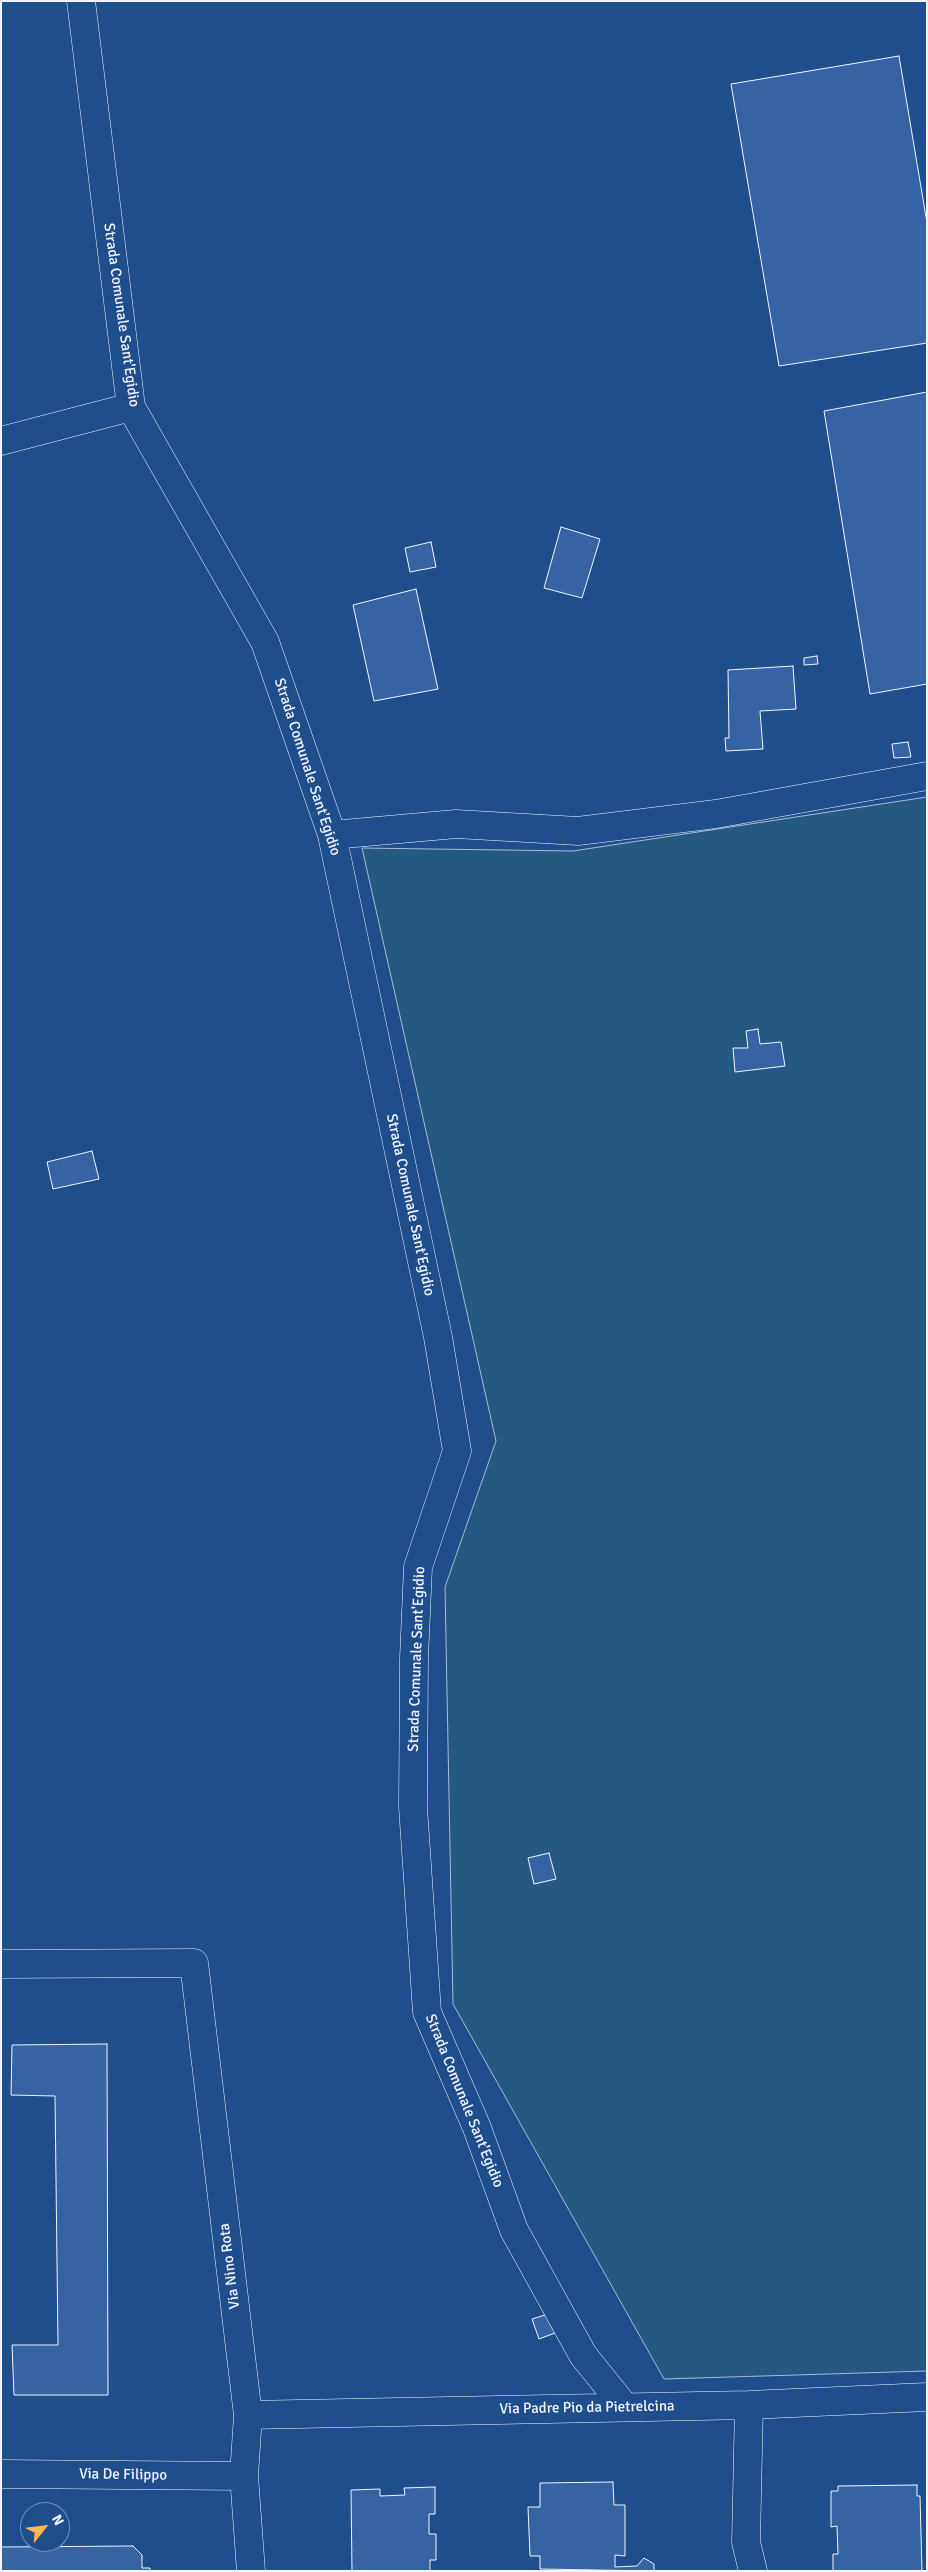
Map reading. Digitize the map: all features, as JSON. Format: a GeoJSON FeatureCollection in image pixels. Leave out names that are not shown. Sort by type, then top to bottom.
{"type":"FeatureCollection","features":[{"type":"Feature","properties":{"kind":"street","name":"Strada Comunale Sant'Egidio"},"geometry":{"type":"LineString","coordinates":[[81,1],[131,407],[265,642],[332,835],[438,1338],[457,1450],[418,1567],[414,1658],[413,1807],[427,2012],[477,2128],[514,2230],[583,2355],[624,2406]]}},
{"type":"Feature","properties":{"kind":"street"},"geometry":{"type":"LineString","coordinates":[[1,440],[131,407]]}},
{"type":"Feature","properties":{"kind":"street"},"geometry":{"type":"LineString","coordinates":[[332,835],[456,824],[578,831],[716,814],[927,776]]}},
{"type":"Feature","properties":{"kind":"street","name":"Via Nino Rota"},"geometry":{"type":"LineString","coordinates":[[1,1964],[194,1963],[248,2415],[244,2476],[251,2571]]}},
{"type":"Feature","properties":{"kind":"street","name":"Via Padre Pio da Pietrelcina"},"geometry":{"type":"LineString","coordinates":[[248,2415],[749,2405],[927,2397]]}},
{"type":"Feature","properties":{"kind":"street"},"geometry":{"type":"LineString","coordinates":[[749,2405],[746,2542],[753,2571]]}},
{"type":"Feature","properties":{"kind":"street","name":"Via De Filippo"},"geometry":{"type":"LineString","coordinates":[[1,2474],[244,2476]]}},
{"type":"Feature","properties":{"kind":"shaded area"},"geometry":{"type":"Polygon","coordinates":[[[927,797],[927,2371],[664,2379],[453,2004],[445,1587],[496,1441],[362,848],[573,851],[927,797]]]}},
{"type":"Feature","properties":{"kind":"building"},"geometry":{"type":"Polygon","coordinates":[[[899,56],[927,223],[927,343],[779,366],[731,84],[899,56]]]}},
{"type":"Feature","properties":{"kind":"building"},"geometry":{"type":"Polygon","coordinates":[[[927,392],[927,684],[870,694],[824,411],[927,392]]]}},
{"type":"Feature","properties":{"kind":"building"},"geometry":{"type":"Polygon","coordinates":[[[561,527],[600,539],[582,598],[544,588],[561,527]]]}},
{"type":"Feature","properties":{"kind":"building"},"geometry":{"type":"Polygon","coordinates":[[[431,542],[436,567],[410,572],[405,548],[431,542]]]}},
{"type":"Feature","properties":{"kind":"building"},"geometry":{"type":"Polygon","coordinates":[[[416,589],[438,689],[374,701],[353,605],[416,589]]]}},
{"type":"Feature","properties":{"kind":"building"},"geometry":{"type":"Polygon","coordinates":[[[817,656],[818,664],[804,665],[804,658],[817,656]]]}},
{"type":"Feature","properties":{"kind":"building"},"geometry":{"type":"Polygon","coordinates":[[[793,666],[796,709],[760,711],[763,749],[726,751],[725,738],[729,738],[728,670],[793,666]]]}},
{"type":"Feature","properties":{"kind":"building"},"geometry":{"type":"Polygon","coordinates":[[[908,742],[911,757],[894,758],[892,744],[908,742]]]}},
{"type":"Feature","properties":{"kind":"building"},"geometry":{"type":"Polygon","coordinates":[[[758,1029],[760,1044],[781,1042],[785,1066],[735,1072],[733,1048],[748,1048],[746,1031],[758,1029]]]}},
{"type":"Feature","properties":{"kind":"building"},"geometry":{"type":"Polygon","coordinates":[[[92,1151],[99,1179],[53,1189],[47,1162],[92,1151]]]}},
{"type":"Feature","properties":{"kind":"building"},"geometry":{"type":"Polygon","coordinates":[[[549,1853],[556,1879],[534,1884],[528,1858],[549,1853]]]}},
{"type":"Feature","properties":{"kind":"building"},"geometry":{"type":"Polygon","coordinates":[[[107,2044],[108,2395],[14,2395],[12,2345],[58,2345],[55,2096],[11,2095],[12,2045],[107,2044]]]}},
{"type":"Feature","properties":{"kind":"building"},"geometry":{"type":"Polygon","coordinates":[[[548,2314],[555,2333],[539,2339],[532,2319],[548,2314]]]}},
{"type":"Feature","properties":{"kind":"building"},"geometry":{"type":"Polygon","coordinates":[[[613,2482],[614,2505],[625,2505],[625,2556],[615,2555],[615,2567],[637,2566],[644,2558],[654,2564],[654,2571],[540,2569],[540,2556],[530,2556],[528,2507],[540,2507],[540,2483],[613,2482]]]}},
{"type":"Feature","properties":{"kind":"building"},"geometry":{"type":"Polygon","coordinates":[[[917,2485],[917,2496],[920,2496],[922,2571],[833,2571],[833,2554],[838,2554],[837,2526],[831,2527],[831,2491],[838,2491],[838,2486],[917,2485]]]}},
{"type":"Feature","properties":{"kind":"building"},"geometry":{"type":"Polygon","coordinates":[[[435,2487],[435,2514],[429,2514],[429,2534],[436,2534],[436,2560],[430,2560],[430,2571],[352,2571],[351,2490],[380,2489],[380,2496],[405,2495],[404,2488],[435,2487]]]}},
{"type":"Feature","properties":{"kind":"building"},"geometry":{"type":"Polygon","coordinates":[[[70,2546],[133,2546],[142,2555],[142,2568],[150,2568],[150,2571],[1,2571],[1,2547],[20,2547],[20,2552],[70,2552],[70,2546]]]}}]}
